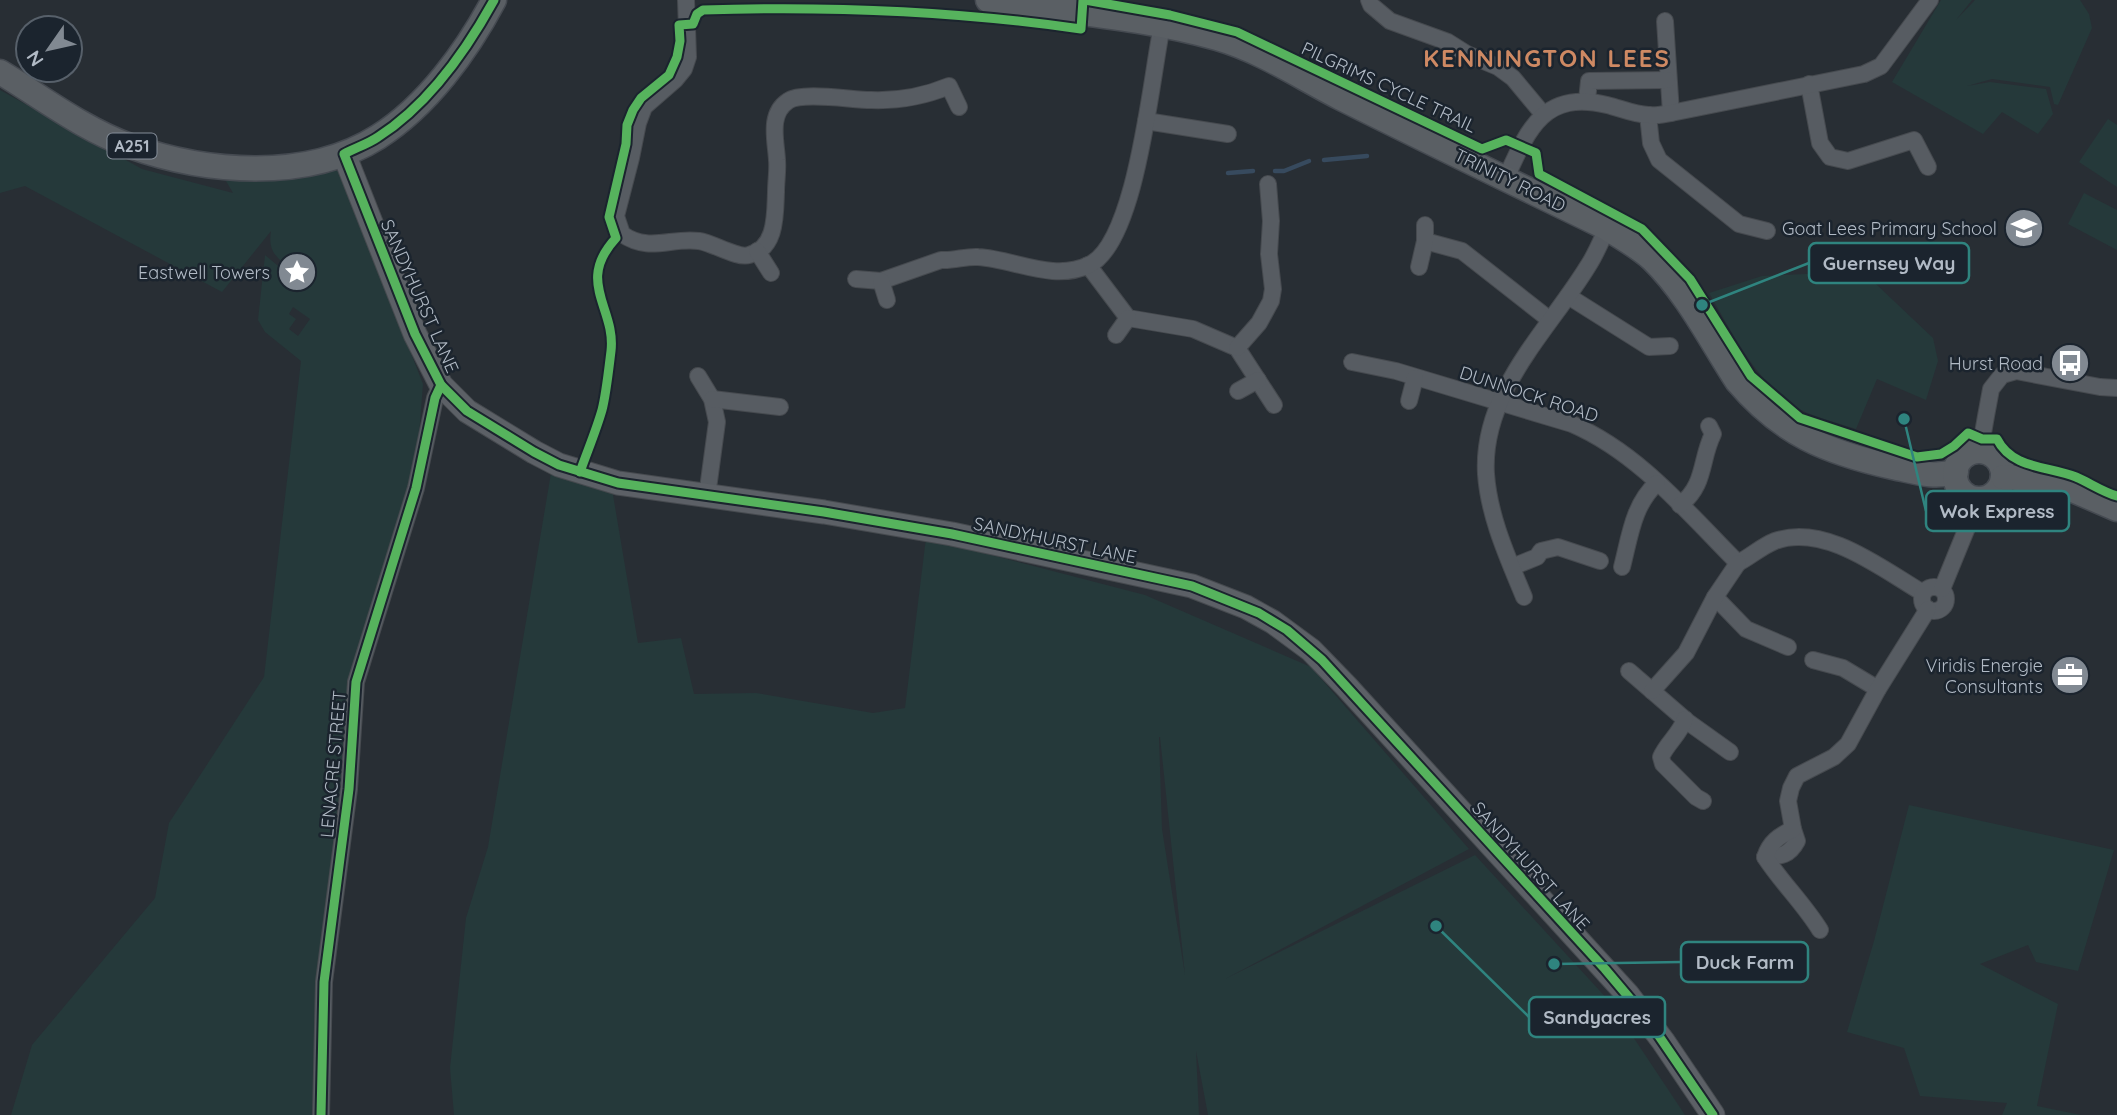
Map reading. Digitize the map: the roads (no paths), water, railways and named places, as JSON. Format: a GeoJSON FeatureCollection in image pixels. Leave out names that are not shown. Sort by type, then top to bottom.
{"type":"FeatureCollection","features":[{"type":"Feature","properties":{"kind":"main road","name":"A251"},"geometry":{"type":"LineString","coordinates":[[0,72],[67,115],[129,145],[208,167],[281,167],[344,154],[378,137],[414,109],[479,28],[494,0]]}},
{"type":"Feature","properties":{"kind":"main road","name":"TRINITY ROAD"},"geometry":{"type":"LineString","coordinates":[[988,0],[1082,11],[1162,26],[1218,39],[1259,54],[1339,97],[1607,228],[1652,259],[1671,280],[1737,381],[1768,415],[1808,441],[1841,454],[1938,477],[1956,471]]}},
{"type":"Feature","properties":{"kind":"main road"},"geometry":{"type":"LineString","coordinates":[[1981,451],[2000,463],[2003,477],[1993,495],[1980,499],[1961,491],[1956,471],[1962,459],[1981,451]]}},
{"type":"Feature","properties":{"kind":"main road"},"geometry":{"type":"LineString","coordinates":[[2003,477],[2052,481],[2117,509]]}},
{"type":"Feature","properties":{"kind":"street"},"geometry":{"type":"LineString","coordinates":[[686,0],[688,47],[684,69],[644,107],[616,216],[622,234],[642,244],[696,240],[715,244],[741,256],[757,251],[771,237],[775,223],[778,159],[774,138],[775,124],[777,114],[790,99],[802,95],[875,101],[916,96],[949,86],[959,107]]}},
{"type":"Feature","properties":{"kind":"street"},"geometry":{"type":"LineString","coordinates":[[1370,0],[1371,5],[1390,21],[1448,42],[1467,54],[1498,67],[1513,78],[1543,114]]}},
{"type":"Feature","properties":{"kind":"street"},"geometry":{"type":"LineString","coordinates":[[1506,178],[1533,124],[1560,104],[1587,100],[1648,116],[1864,74],[1881,66],[1930,0]]}},
{"type":"Feature","properties":{"kind":"street"},"geometry":{"type":"LineString","coordinates":[[1665,21],[1671,113]]}},
{"type":"Feature","properties":{"kind":"street"},"geometry":{"type":"LineString","coordinates":[[856,279],[881,281],[941,260],[978,257],[1049,270],[1088,265],[1101,256],[1114,238],[1135,169],[1162,26]]}},
{"type":"Feature","properties":{"kind":"street"},"geometry":{"type":"LineString","coordinates":[[1587,100],[1590,81],[1667,80]]}},
{"type":"Feature","properties":{"kind":"street"},"geometry":{"type":"LineString","coordinates":[[1809,85],[1820,143],[1830,156],[1849,161],[1914,140],[1928,167]]}},
{"type":"Feature","properties":{"kind":"street"},"geometry":{"type":"LineString","coordinates":[[1648,116],[1651,143],[1659,160],[1740,224],[1767,232]]}},
{"type":"Feature","properties":{"kind":"street"},"geometry":{"type":"LineString","coordinates":[[1146,121],[1228,134]]}},
{"type":"Feature","properties":{"kind":"street","name":"SANDYHURST LANE"},"geometry":{"type":"LineString","coordinates":[[344,154],[415,334],[441,385],[467,411],[490,427],[559,464],[618,483],[824,512],[952,534],[1124,570],[1192,586],[1249,608],[1273,622],[1322,660],[1605,969],[1648,1020],[1713,1115]]}},
{"type":"Feature","properties":{"kind":"street"},"geometry":{"type":"LineString","coordinates":[[1237,348],[1259,323],[1273,289],[1269,254],[1271,221],[1268,184]]}},
{"type":"Feature","properties":{"kind":"street"},"geometry":{"type":"LineString","coordinates":[[1524,597],[1493,514],[1486,474],[1488,445],[1500,403],[1511,380],[1590,264],[1607,228]]}},
{"type":"Feature","properties":{"kind":"street"},"geometry":{"type":"LineString","coordinates":[[1419,267],[1425,233],[1461,251],[1550,320]]}},
{"type":"Feature","properties":{"kind":"street"},"geometry":{"type":"LineString","coordinates":[[757,251],[771,273]]}},
{"type":"Feature","properties":{"kind":"street"},"geometry":{"type":"LineString","coordinates":[[1088,265],[1128,318],[1193,329],[1237,348],[1274,405]]}},
{"type":"Feature","properties":{"kind":"street"},"geometry":{"type":"LineString","coordinates":[[881,281],[887,300]]}},
{"type":"Feature","properties":{"kind":"street"},"geometry":{"type":"LineString","coordinates":[[1568,296],[1649,347],[1670,346]]}},
{"type":"Feature","properties":{"kind":"street"},"geometry":{"type":"LineString","coordinates":[[1116,335],[1128,318]]}},
{"type":"Feature","properties":{"kind":"street","name":"DUNNOCK ROAD"},"geometry":{"type":"LineString","coordinates":[[1352,362],[1415,378],[1591,432],[1619,449],[1657,483],[1738,564]]}},
{"type":"Feature","properties":{"kind":"street"},"geometry":{"type":"LineString","coordinates":[[1988,453],[1982,439],[1991,389],[1996,380],[2004,374],[2016,371],[2117,388]]}},
{"type":"Feature","properties":{"kind":"street"},"geometry":{"type":"LineString","coordinates":[[698,376],[712,399],[717,422],[706,496]]}},
{"type":"Feature","properties":{"kind":"street"},"geometry":{"type":"LineString","coordinates":[[1409,401],[1415,378]]}},
{"type":"Feature","properties":{"kind":"street"},"geometry":{"type":"LineString","coordinates":[[1238,391],[1258,380]]}},
{"type":"Feature","properties":{"kind":"street","name":"LENACRE STREET"},"geometry":{"type":"LineString","coordinates":[[321,1115],[324,982],[349,789],[356,682],[416,488],[435,398],[441,385]]}},
{"type":"Feature","properties":{"kind":"street"},"geometry":{"type":"LineString","coordinates":[[712,399],[780,407]]}},
{"type":"Feature","properties":{"kind":"street"},"geometry":{"type":"LineString","coordinates":[[1680,505],[1695,490],[1704,468],[1713,434],[1709,426]]}},
{"type":"Feature","properties":{"kind":"street"},"geometry":{"type":"LineString","coordinates":[[1622,567],[1639,505],[1657,483]]}},
{"type":"Feature","properties":{"kind":"street"},"geometry":{"type":"LineString","coordinates":[[1942,589],[1932,587],[1923,593],[1922,600],[1928,609],[1936,611],[1942,607],[1945,596],[1942,589],[1973,513],[1973,498]]}},
{"type":"Feature","properties":{"kind":"street"},"geometry":{"type":"LineString","coordinates":[[1652,691],[1686,653],[1715,597],[1738,564],[1774,541],[1790,537],[1810,537],[1833,542],[1923,593]]}},
{"type":"Feature","properties":{"kind":"street"},"geometry":{"type":"LineString","coordinates":[[1512,567],[1537,558],[1541,551],[1558,547],[1600,561]]}},
{"type":"Feature","properties":{"kind":"street"},"geometry":{"type":"LineString","coordinates":[[1715,597],[1746,629],[1788,647]]}},
{"type":"Feature","properties":{"kind":"street"},"geometry":{"type":"LineString","coordinates":[[1820,929],[1765,857],[1778,836],[1793,829],[1788,801],[1797,776],[1834,757],[1848,744],[1878,689],[1928,609]]}},
{"type":"Feature","properties":{"kind":"street"},"geometry":{"type":"LineString","coordinates":[[1813,660],[1843,668],[1878,689]]}},
{"type":"Feature","properties":{"kind":"street"},"geometry":{"type":"LineString","coordinates":[[1629,671],[1685,719],[1730,752]]}},
{"type":"Feature","properties":{"kind":"street"},"geometry":{"type":"LineString","coordinates":[[1685,719],[1681,729],[1658,755],[1662,764],[1703,801]]}},
{"type":"Feature","properties":{"kind":"waterway"},"geometry":{"type":"LineString","coordinates":[[1324,160],[1367,156]]}},
{"type":"Feature","properties":{"kind":"waterway"},"geometry":{"type":"LineString","coordinates":[[1275,171],[1284,171],[1309,161]]}},
{"type":"Feature","properties":{"kind":"waterway"},"geometry":{"type":"LineString","coordinates":[[1228,173],[1253,171]]}},
{"type":"Feature","properties":{"kind":"place","name":"Goat Lees Primary School"},"geometry":{"type":"Point","coordinates":[2024,228]}},
{"type":"Feature","properties":{"kind":"place","name":"Eastwell Towers"},"geometry":{"type":"Point","coordinates":[297,272]}},
{"type":"Feature","properties":{"kind":"place","name":"Guernsey Way"},"geometry":{"type":"Point","coordinates":[1702,305]}},
{"type":"Feature","properties":{"kind":"place","name":"Hurst Road"},"geometry":{"type":"Point","coordinates":[2070,363]}},
{"type":"Feature","properties":{"kind":"place","name":"Wok Express"},"geometry":{"type":"Point","coordinates":[1904,419]}},
{"type":"Feature","properties":{"kind":"place","name":"Viridis Energie Consultants"},"geometry":{"type":"Point","coordinates":[2070,675]}},
{"type":"Feature","properties":{"kind":"place","name":"Sandyacres"},"geometry":{"type":"Point","coordinates":[1436,926]}},
{"type":"Feature","properties":{"kind":"place","name":"Duck Farm"},"geometry":{"type":"Point","coordinates":[1554,964]}},
{"type":"Feature","properties":{"kind":"district","name":"KENNINGTON LEES"},"geometry":{"type":"Point","coordinates":[1547,58]}}]}
